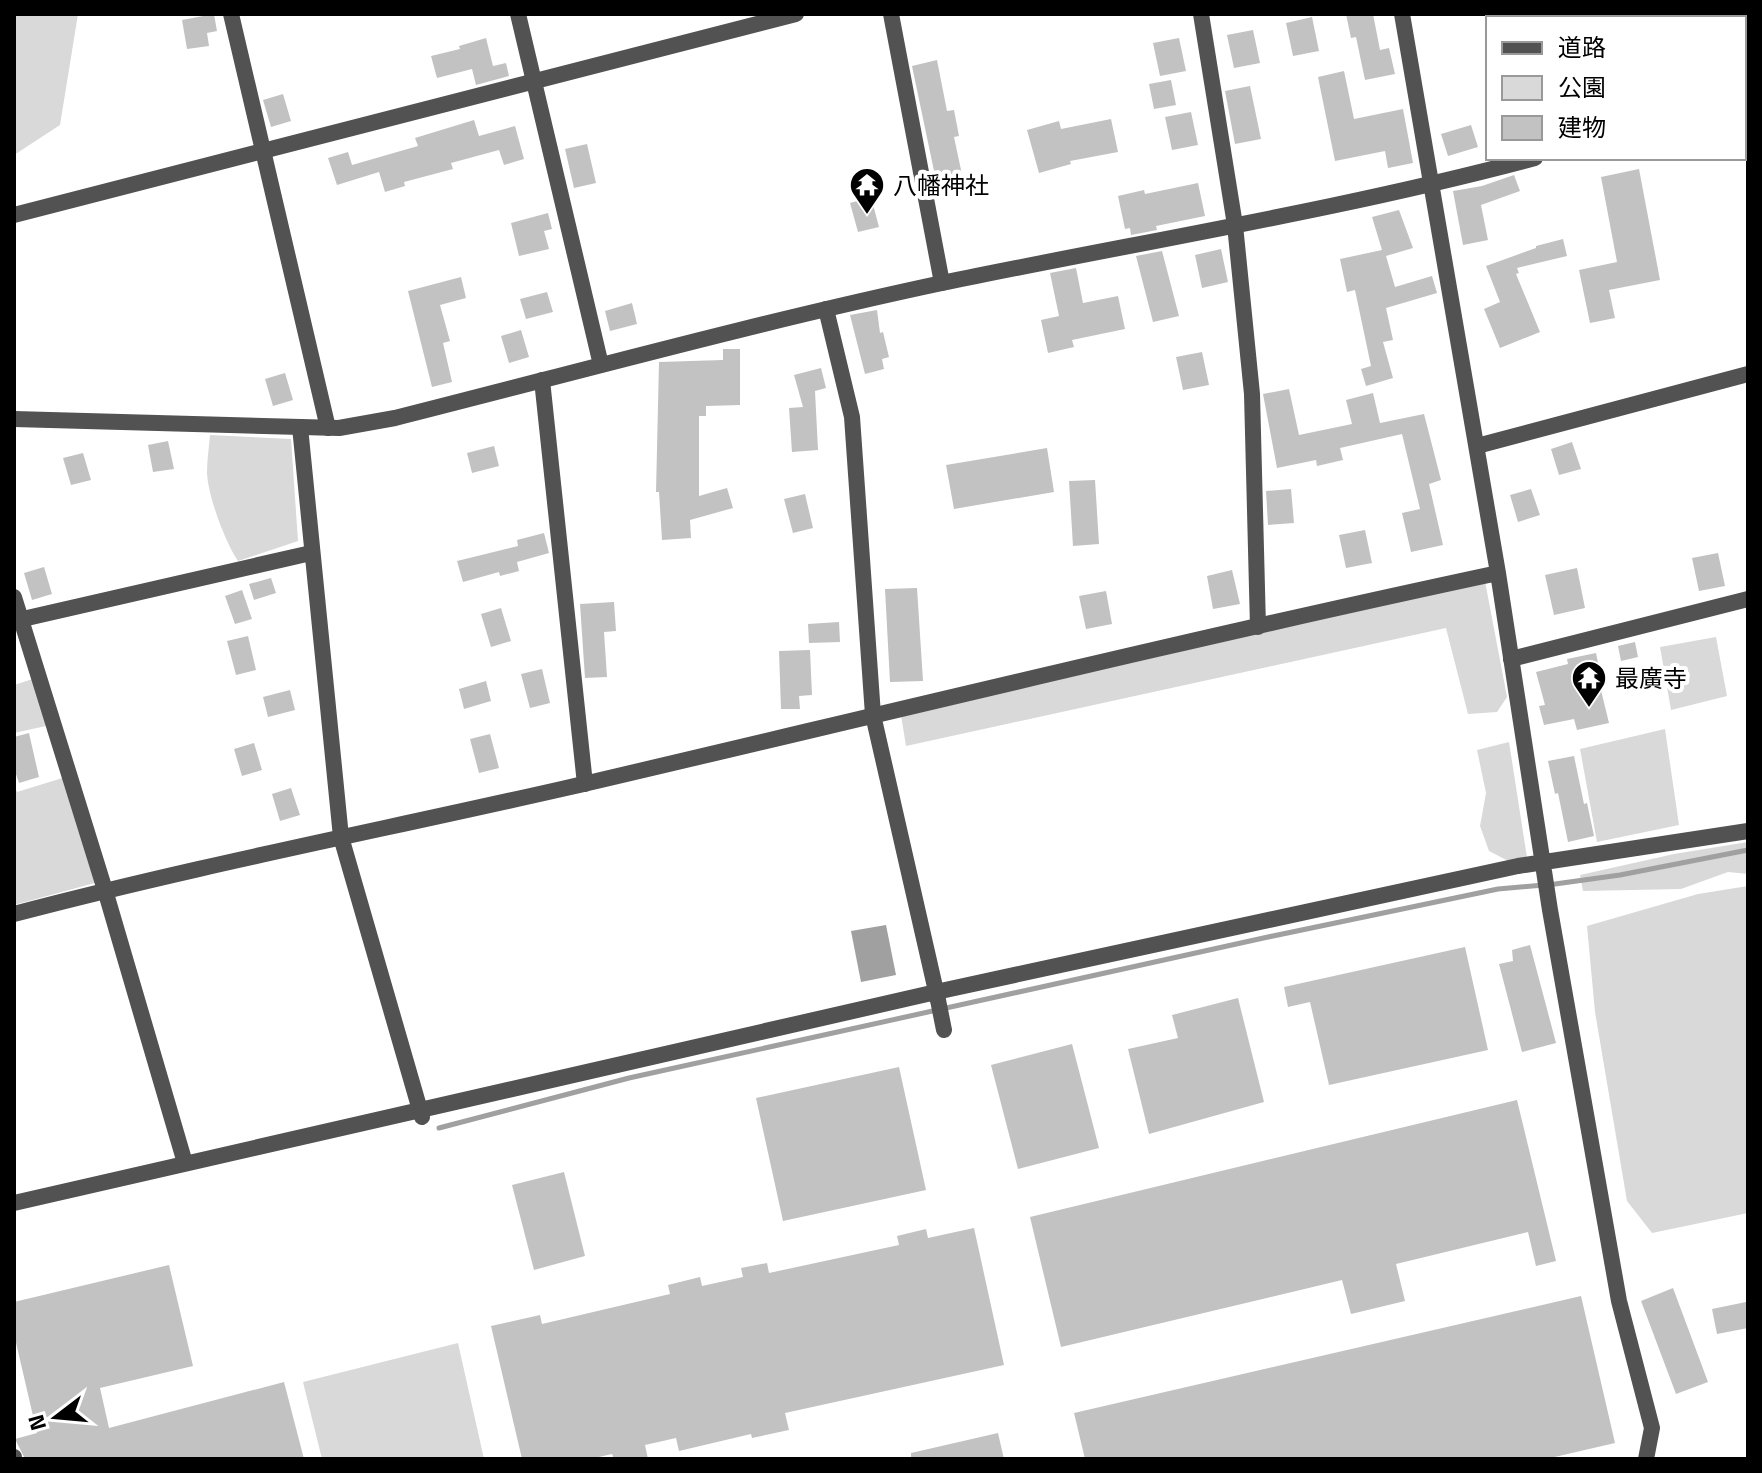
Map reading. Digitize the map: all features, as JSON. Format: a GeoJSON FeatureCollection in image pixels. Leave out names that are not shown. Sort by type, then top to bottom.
{"type":"FeatureCollection","features":[{"type":"Feature","properties":{"kind":"street"},"geometry":{"type":"LineString","coordinates":[[231,14],[328,428]]}},
{"type":"Feature","properties":{"kind":"street"},"geometry":{"type":"LineString","coordinates":[[518,14],[601,365]]}},
{"type":"Feature","properties":{"kind":"street"},"geometry":{"type":"LineString","coordinates":[[14,215],[796,14]]}},
{"type":"Feature","properties":{"kind":"street"},"geometry":{"type":"LineString","coordinates":[[891,14],[942,283]]}},
{"type":"Feature","properties":{"kind":"street"},"geometry":{"type":"LineString","coordinates":[[1201,14],[1235,225],[1252,394],[1258,627]]}},
{"type":"Feature","properties":{"kind":"street"},"geometry":{"type":"LineString","coordinates":[[1402,14],[1498,573],[1550,910],[1619,1301],[1652,1428],[1646,1459]]}},
{"type":"Feature","properties":{"kind":"street"},"geometry":{"type":"LineString","coordinates":[[14,419],[339,428],[395,418],[826,309],[1431,186],[1528,160]]}},
{"type":"Feature","properties":{"kind":"street"},"geometry":{"type":"LineString","coordinates":[[826,309],[852,417],[873,715],[944,1030]]}},
{"type":"Feature","properties":{"kind":"street"},"geometry":{"type":"LineString","coordinates":[[1477,446],[1748,374]]}},
{"type":"Feature","properties":{"kind":"street"},"geometry":{"type":"LineString","coordinates":[[542,380],[585,784]]}},
{"type":"Feature","properties":{"kind":"street"},"geometry":{"type":"LineString","coordinates":[[300,427],[341,837],[421,1114]]}},
{"type":"Feature","properties":{"kind":"street"},"geometry":{"type":"LineString","coordinates":[[18,621],[311,553]]}},
{"type":"Feature","properties":{"kind":"street"},"geometry":{"type":"LineString","coordinates":[[14,914],[105,890],[585,784],[1498,573]]}},
{"type":"Feature","properties":{"kind":"street"},"geometry":{"type":"LineString","coordinates":[[14,597],[18,621],[105,890],[185,1163]]}},
{"type":"Feature","properties":{"kind":"street"},"geometry":{"type":"LineString","coordinates":[[1511,659],[1748,599]]}},
{"type":"Feature","properties":{"kind":"street"},"geometry":{"type":"LineString","coordinates":[[14,1203],[937,996],[1543,866],[1748,831]]}},
{"type":"Feature","properties":{"kind":"green space"},"geometry":{"type":"Polygon","coordinates":[[[14,14],[78,14],[60,125],[14,155],[14,14]]]}},
{"type":"Feature","properties":{"kind":"green space"},"geometry":{"type":"Polygon","coordinates":[[[210,435],[291,439],[298,541],[238,561],[210,494],[207,473],[210,435]]]}},
{"type":"Feature","properties":{"kind":"green space"},"geometry":{"type":"Polygon","coordinates":[[[1484,576],[1507,697],[1497,712],[1468,714],[1446,628],[906,746],[900,709],[1484,576]]]}},
{"type":"Feature","properties":{"kind":"green space"},"geometry":{"type":"Polygon","coordinates":[[[1716,637],[1727,696],[1671,710],[1660,647],[1716,637]]]}},
{"type":"Feature","properties":{"kind":"green space"},"geometry":{"type":"Polygon","coordinates":[[[39,677],[46,726],[14,733],[14,685],[39,677]]]}},
{"type":"Feature","properties":{"kind":"green space"},"geometry":{"type":"Polygon","coordinates":[[[1665,729],[1679,825],[1597,842],[1580,749],[1665,729]]]}},
{"type":"Feature","properties":{"kind":"green space"},"geometry":{"type":"Polygon","coordinates":[[[1509,742],[1528,864],[1518,866],[1489,851],[1480,826],[1486,793],[1477,750],[1509,742]]]}},
{"type":"Feature","properties":{"kind":"green space"},"geometry":{"type":"Polygon","coordinates":[[[69,776],[102,881],[14,905],[14,786],[17,792],[69,776]]]}},
{"type":"Feature","properties":{"kind":"green space"},"geometry":{"type":"Polygon","coordinates":[[[1748,842],[1748,874],[1728,872],[1681,889],[1583,891],[1580,875],[1674,854],[1748,842]]]}},
{"type":"Feature","properties":{"kind":"green space"},"geometry":{"type":"Polygon","coordinates":[[[1748,886],[1748,1213],[1652,1233],[1627,1201],[1595,1012],[1587,926],[1698,894],[1748,886]]]}},
{"type":"Feature","properties":{"kind":"green space"},"geometry":{"type":"Polygon","coordinates":[[[458,1343],[484,1459],[322,1459],[303,1382],[458,1343]]]}},
{"type":"Feature","properties":{"kind":"shaded area"},"geometry":{"type":"Polygon","coordinates":[[[886,925],[896,975],[861,982],[851,931],[886,925]]]}},
{"type":"Feature","properties":{"kind":"building"},"geometry":{"type":"Polygon","coordinates":[[[214,14],[217,31],[207,33],[209,46],[187,49],[182,20],[214,14]]]}},
{"type":"Feature","properties":{"kind":"building"},"geometry":{"type":"Polygon","coordinates":[[[1346,14],[1373,14],[1380,50],[1389,48],[1395,74],[1365,80],[1356,37],[1351,38],[1346,14]]]}},
{"type":"Feature","properties":{"kind":"building"},"geometry":{"type":"Polygon","coordinates":[[[1312,17],[1319,51],[1293,56],[1286,23],[1312,17]]]}},
{"type":"Feature","properties":{"kind":"building"},"geometry":{"type":"Polygon","coordinates":[[[1253,30],[1260,63],[1234,68],[1227,35],[1253,30]]]}},
{"type":"Feature","properties":{"kind":"building"},"geometry":{"type":"Polygon","coordinates":[[[486,38],[493,66],[506,63],[509,76],[476,85],[472,69],[437,78],[431,56],[486,38]]]}},
{"type":"Feature","properties":{"kind":"building"},"geometry":{"type":"Polygon","coordinates":[[[1179,38],[1186,71],[1160,76],[1153,43],[1179,38]]]}},
{"type":"Feature","properties":{"kind":"building"},"geometry":{"type":"Polygon","coordinates":[[[937,60],[947,111],[954,110],[959,136],[954,137],[964,184],[938,190],[912,66],[937,60]]]}},
{"type":"Feature","properties":{"kind":"building"},"geometry":{"type":"Polygon","coordinates":[[[1344,71],[1354,119],[1403,109],[1413,163],[1388,168],[1385,151],[1335,161],[1318,77],[1344,71]]]}},
{"type":"Feature","properties":{"kind":"building"},"geometry":{"type":"Polygon","coordinates":[[[1171,80],[1176,105],[1154,109],[1149,84],[1171,80]]]}},
{"type":"Feature","properties":{"kind":"building"},"geometry":{"type":"Polygon","coordinates":[[[1250,86],[1261,139],[1235,144],[1225,91],[1250,86]]]}},
{"type":"Feature","properties":{"kind":"building"},"geometry":{"type":"Polygon","coordinates":[[[283,94],[291,121],[271,127],[263,100],[283,94]]]}},
{"type":"Feature","properties":{"kind":"building"},"geometry":{"type":"Polygon","coordinates":[[[1191,112],[1198,145],[1172,150],[1165,117],[1191,112]]]}},
{"type":"Feature","properties":{"kind":"building"},"geometry":{"type":"Polygon","coordinates":[[[1111,119],[1118,152],[1070,161],[1071,164],[1039,173],[1027,130],[1059,121],[1061,129],[1111,119]]]}},
{"type":"Feature","properties":{"kind":"building"},"geometry":{"type":"Polygon","coordinates":[[[474,120],[479,136],[515,126],[524,159],[504,165],[499,150],[451,163],[453,169],[404,182],[405,186],[385,192],[379,172],[337,185],[328,158],[348,152],[352,165],[418,146],[415,138],[474,120]]]}},
{"type":"Feature","properties":{"kind":"building"},"geometry":{"type":"Polygon","coordinates":[[[1471,125],[1478,147],[1448,156],[1441,134],[1471,125]]]}},
{"type":"Feature","properties":{"kind":"building"},"geometry":{"type":"Polygon","coordinates":[[[587,144],[596,183],[574,188],[565,149],[587,144]]]}},
{"type":"Feature","properties":{"kind":"building"},"geometry":{"type":"Polygon","coordinates":[[[1639,169],[1660,280],[1609,290],[1615,318],[1590,323],[1579,270],[1617,262],[1601,177],[1639,169]]]}},
{"type":"Feature","properties":{"kind":"building"},"geometry":{"type":"Polygon","coordinates":[[[1514,175],[1520,191],[1481,205],[1488,240],[1463,245],[1453,191],[1482,186],[1514,175]]]}},
{"type":"Feature","properties":{"kind":"building"},"geometry":{"type":"Polygon","coordinates":[[[1198,183],[1205,216],[1156,226],[1157,230],[1131,235],[1130,228],[1125,229],[1118,196],[1198,183]]]}},
{"type":"Feature","properties":{"kind":"building"},"geometry":{"type":"Polygon","coordinates":[[[871,197],[879,227],[858,232],[850,203],[871,197]]]}},
{"type":"Feature","properties":{"kind":"building"},"geometry":{"type":"Polygon","coordinates":[[[1399,210],[1413,248],[1386,256],[1395,287],[1432,276],[1437,293],[1386,308],[1393,340],[1383,342],[1393,378],[1366,386],[1361,369],[1371,366],[1355,290],[1347,292],[1340,259],[1382,250],[1372,217],[1399,210]]]}},
{"type":"Feature","properties":{"kind":"building"},"geometry":{"type":"Polygon","coordinates":[[[548,213],[552,229],[544,231],[549,249],[519,256],[511,223],[548,213]]]}},
{"type":"Feature","properties":{"kind":"building"},"geometry":{"type":"Polygon","coordinates":[[[1563,239],[1567,256],[1517,268],[1519,273],[1516,274],[1540,332],[1500,348],[1484,309],[1500,302],[1486,266],[1563,239]]]}},
{"type":"Feature","properties":{"kind":"building"},"geometry":{"type":"Polygon","coordinates":[[[1221,249],[1228,282],[1202,288],[1195,255],[1221,249]]]}},
{"type":"Feature","properties":{"kind":"building"},"geometry":{"type":"Polygon","coordinates":[[[1162,251],[1179,316],[1153,322],[1136,256],[1162,251]]]}},
{"type":"Feature","properties":{"kind":"building"},"geometry":{"type":"Polygon","coordinates":[[[1076,268],[1083,303],[1118,296],[1125,329],[1072,340],[1074,347],[1048,353],[1041,320],[1059,316],[1050,273],[1076,268]]]}},
{"type":"Feature","properties":{"kind":"building"},"geometry":{"type":"Polygon","coordinates":[[[461,277],[466,298],[440,305],[450,341],[443,343],[452,382],[432,387],[408,291],[461,277]]]}},
{"type":"Feature","properties":{"kind":"building"},"geometry":{"type":"Polygon","coordinates":[[[547,292],[553,312],[526,319],[520,299],[547,292]]]}},
{"type":"Feature","properties":{"kind":"building"},"geometry":{"type":"Polygon","coordinates":[[[632,303],[637,324],[610,331],[605,311],[632,303]]]}},
{"type":"Feature","properties":{"kind":"building"},"geometry":{"type":"Polygon","coordinates":[[[877,310],[880,333],[883,332],[889,357],[882,359],[884,369],[865,374],[850,315],[877,310]]]}},
{"type":"Feature","properties":{"kind":"building"},"geometry":{"type":"Polygon","coordinates":[[[521,330],[529,357],[509,363],[501,336],[521,330]]]}},
{"type":"Feature","properties":{"kind":"building"},"geometry":{"type":"Polygon","coordinates":[[[723,349],[740,349],[740,405],[706,406],[706,416],[699,416],[699,496],[727,488],[733,508],[690,520],[691,538],[662,540],[659,492],[656,492],[659,362],[723,360],[723,349]]]}},
{"type":"Feature","properties":{"kind":"building"},"geometry":{"type":"Polygon","coordinates":[[[1202,352],[1209,385],[1183,390],[1176,357],[1202,352]]]}},
{"type":"Feature","properties":{"kind":"building"},"geometry":{"type":"Polygon","coordinates":[[[821,368],[826,388],[815,391],[818,450],[792,452],[789,408],[803,407],[794,375],[821,368]]]}},
{"type":"Feature","properties":{"kind":"building"},"geometry":{"type":"Polygon","coordinates":[[[285,373],[293,400],[273,406],[265,379],[285,373]]]}},
{"type":"Feature","properties":{"kind":"building"},"geometry":{"type":"Polygon","coordinates":[[[1289,389],[1299,435],[1352,424],[1346,400],[1373,393],[1380,423],[1424,414],[1441,480],[1429,484],[1443,545],[1411,552],[1402,513],[1420,509],[1402,434],[1340,448],[1343,460],[1317,466],[1316,460],[1277,468],[1263,394],[1289,389]]]}},
{"type":"Feature","properties":{"kind":"building"},"geometry":{"type":"Polygon","coordinates":[[[168,441],[174,469],[153,472],[148,445],[168,441]]]}},
{"type":"Feature","properties":{"kind":"building"},"geometry":{"type":"Polygon","coordinates":[[[1572,442],[1581,469],[1559,475],[1551,449],[1572,442]]]}},
{"type":"Feature","properties":{"kind":"building"},"geometry":{"type":"Polygon","coordinates":[[[494,446],[499,466],[472,473],[467,453],[494,446]]]}},
{"type":"Feature","properties":{"kind":"building"},"geometry":{"type":"Polygon","coordinates":[[[1047,448],[1054,492],[954,509],[946,465],[1047,448]]]}},
{"type":"Feature","properties":{"kind":"building"},"geometry":{"type":"Polygon","coordinates":[[[83,453],[91,480],[71,485],[63,458],[83,453]]]}},
{"type":"Feature","properties":{"kind":"building"},"geometry":{"type":"Polygon","coordinates":[[[1095,480],[1099,544],[1073,546],[1069,481],[1095,480]]]}},
{"type":"Feature","properties":{"kind":"building"},"geometry":{"type":"Polygon","coordinates":[[[1291,489],[1294,523],[1268,525],[1266,491],[1291,489]]]}},
{"type":"Feature","properties":{"kind":"building"},"geometry":{"type":"Polygon","coordinates":[[[1531,489],[1540,515],[1518,522],[1510,495],[1531,489]]]}},
{"type":"Feature","properties":{"kind":"building"},"geometry":{"type":"Polygon","coordinates":[[[805,494],[813,528],[793,533],[784,499],[805,494]]]}},
{"type":"Feature","properties":{"kind":"building"},"geometry":{"type":"Polygon","coordinates":[[[1365,530],[1372,563],[1346,568],[1339,535],[1365,530]]]}},
{"type":"Feature","properties":{"kind":"building"},"geometry":{"type":"Polygon","coordinates":[[[544,533],[549,553],[517,562],[519,571],[500,576],[499,572],[463,582],[457,561],[518,546],[517,540],[544,533]]]}},
{"type":"Feature","properties":{"kind":"building"},"geometry":{"type":"Polygon","coordinates":[[[1718,553],[1725,586],[1699,591],[1692,558],[1718,553]]]}},
{"type":"Feature","properties":{"kind":"building"},"geometry":{"type":"Polygon","coordinates":[[[44,567],[52,594],[32,600],[24,573],[44,567]]]}},
{"type":"Feature","properties":{"kind":"building"},"geometry":{"type":"Polygon","coordinates":[[[1577,568],[1585,608],[1554,615],[1545,575],[1577,568]]]}},
{"type":"Feature","properties":{"kind":"building"},"geometry":{"type":"Polygon","coordinates":[[[1232,570],[1240,604],[1213,609],[1207,576],[1232,570]]]}},
{"type":"Feature","properties":{"kind":"building"},"geometry":{"type":"Polygon","coordinates":[[[271,578],[276,593],[254,600],[249,584],[271,578]]]}},
{"type":"Feature","properties":{"kind":"building"},"geometry":{"type":"Polygon","coordinates":[[[917,588],[923,681],[890,682],[885,589],[917,588]]]}},
{"type":"Feature","properties":{"kind":"building"},"geometry":{"type":"Polygon","coordinates":[[[242,590],[252,619],[235,624],[225,596],[242,590]]]}},
{"type":"Feature","properties":{"kind":"building"},"geometry":{"type":"Polygon","coordinates":[[[1106,591],[1112,624],[1086,629],[1079,596],[1106,591]]]}},
{"type":"Feature","properties":{"kind":"building"},"geometry":{"type":"Polygon","coordinates":[[[614,602],[616,631],[604,632],[607,677],[585,678],[580,604],[614,602]]]}},
{"type":"Feature","properties":{"kind":"building"},"geometry":{"type":"Polygon","coordinates":[[[501,608],[511,641],[491,647],[481,614],[501,608]]]}},
{"type":"Feature","properties":{"kind":"building"},"geometry":{"type":"Polygon","coordinates":[[[839,622],[840,642],[809,643],[808,624],[839,622]]]}},
{"type":"Feature","properties":{"kind":"building"},"geometry":{"type":"Polygon","coordinates":[[[248,636],[256,670],[236,675],[227,641],[248,636]]]}},
{"type":"Feature","properties":{"kind":"building"},"geometry":{"type":"Polygon","coordinates":[[[1635,642],[1638,657],[1621,661],[1618,646],[1635,642]]]}},
{"type":"Feature","properties":{"kind":"building"},"geometry":{"type":"Polygon","coordinates":[[[810,650],[812,695],[799,696],[800,709],[781,709],[779,651],[810,650]]]}},
{"type":"Feature","properties":{"kind":"building"},"geometry":{"type":"Polygon","coordinates":[[[1596,653],[1601,677],[1598,678],[1609,723],[1577,730],[1574,719],[1544,725],[1539,706],[1545,705],[1536,672],[1568,664],[1567,659],[1596,653]]]}},
{"type":"Feature","properties":{"kind":"building"},"geometry":{"type":"Polygon","coordinates":[[[542,669],[550,703],[530,708],[521,674],[542,669]]]}},
{"type":"Feature","properties":{"kind":"building"},"geometry":{"type":"Polygon","coordinates":[[[486,681],[491,701],[464,709],[459,689],[486,681]]]}},
{"type":"Feature","properties":{"kind":"building"},"geometry":{"type":"Polygon","coordinates":[[[290,690],[295,710],[268,717],[263,697],[290,690]]]}},
{"type":"Feature","properties":{"kind":"building"},"geometry":{"type":"Polygon","coordinates":[[[29,733],[39,777],[19,783],[14,768],[14,737],[29,733]]]}},
{"type":"Feature","properties":{"kind":"building"},"geometry":{"type":"Polygon","coordinates":[[[490,734],[499,768],[479,773],[470,739],[490,734]]]}},
{"type":"Feature","properties":{"kind":"building"},"geometry":{"type":"Polygon","coordinates":[[[254,743],[262,770],[242,776],[234,749],[254,743]]]}},
{"type":"Feature","properties":{"kind":"building"},"geometry":{"type":"Polygon","coordinates":[[[1574,756],[1594,836],[1568,842],[1548,761],[1574,756]]]}},
{"type":"Feature","properties":{"kind":"building"},"geometry":{"type":"Polygon","coordinates":[[[291,788],[300,815],[280,821],[272,794],[291,788]]]}},
{"type":"Feature","properties":{"kind":"building"},"geometry":{"type":"Polygon","coordinates":[[[1530,945],[1556,1043],[1522,1052],[1499,964],[1513,961],[1512,950],[1530,945]]]}},
{"type":"Feature","properties":{"kind":"building"},"geometry":{"type":"Polygon","coordinates":[[[1465,947],[1488,1050],[1329,1085],[1310,1002],[1288,1007],[1284,987],[1465,947]]]}},
{"type":"Feature","properties":{"kind":"building"},"geometry":{"type":"Polygon","coordinates":[[[1238,998],[1264,1102],[1149,1134],[1128,1049],[1178,1038],[1172,1015],[1238,998]]]}},
{"type":"Feature","properties":{"kind":"building"},"geometry":{"type":"Polygon","coordinates":[[[1072,1044],[1099,1148],[1018,1169],[991,1065],[1072,1044]]]}},
{"type":"Feature","properties":{"kind":"building"},"geometry":{"type":"Polygon","coordinates":[[[899,1067],[926,1190],[783,1221],[756,1098],[899,1067]]]}},
{"type":"Feature","properties":{"kind":"building"},"geometry":{"type":"Polygon","coordinates":[[[1517,1100],[1556,1261],[1536,1266],[1528,1232],[1396,1264],[1405,1301],[1351,1314],[1342,1280],[1061,1347],[1030,1217],[1517,1100]]]}},
{"type":"Feature","properties":{"kind":"building"},"geometry":{"type":"Polygon","coordinates":[[[564,1172],[585,1256],[534,1270],[512,1185],[564,1172]]]}},
{"type":"Feature","properties":{"kind":"building"},"geometry":{"type":"Polygon","coordinates":[[[974,1228],[1004,1365],[785,1413],[789,1430],[752,1438],[751,1434],[679,1451],[676,1438],[645,1445],[648,1459],[614,1459],[612,1454],[590,1459],[522,1459],[491,1326],[540,1315],[542,1324],[670,1294],[668,1285],[700,1277],[702,1286],[743,1277],[741,1268],[767,1263],[769,1273],[899,1245],[897,1236],[926,1229],[928,1238],[974,1228]]]}},
{"type":"Feature","properties":{"kind":"building"},"geometry":{"type":"Polygon","coordinates":[[[169,1265],[193,1366],[100,1388],[109,1428],[284,1382],[304,1459],[25,1459],[15,1439],[37,1433],[14,1334],[14,1302],[169,1265]]]}},
{"type":"Feature","properties":{"kind":"building"},"geometry":{"type":"Polygon","coordinates":[[[1673,1288],[1708,1382],[1676,1394],[1641,1301],[1673,1288]]]}},
{"type":"Feature","properties":{"kind":"building"},"geometry":{"type":"Polygon","coordinates":[[[1581,1296],[1615,1443],[1546,1459],[1085,1459],[1074,1413],[1581,1296]]]}},
{"type":"Feature","properties":{"kind":"building"},"geometry":{"type":"Polygon","coordinates":[[[1746,1302],[1748,1328],[1717,1334],[1712,1309],[1746,1302]]]}},
{"type":"Feature","properties":{"kind":"building"},"geometry":{"type":"Polygon","coordinates":[[[998,1433],[1004,1459],[911,1459],[911,1453],[998,1433]]]}},
{"type":"Feature","properties":{"kind":"waterway"},"geometry":{"type":"LineString","coordinates":[[439,1128],[629,1078],[1268,937],[1498,889],[1620,875],[1748,850]]}},
{"type":"Feature","properties":{"kind":"place","name":"八幡神社"},"geometry":{"type":"Point","coordinates":[867,216]}},
{"type":"Feature","properties":{"kind":"place","name":"最廣寺"},"geometry":{"type":"Point","coordinates":[1589,709]}}]}
